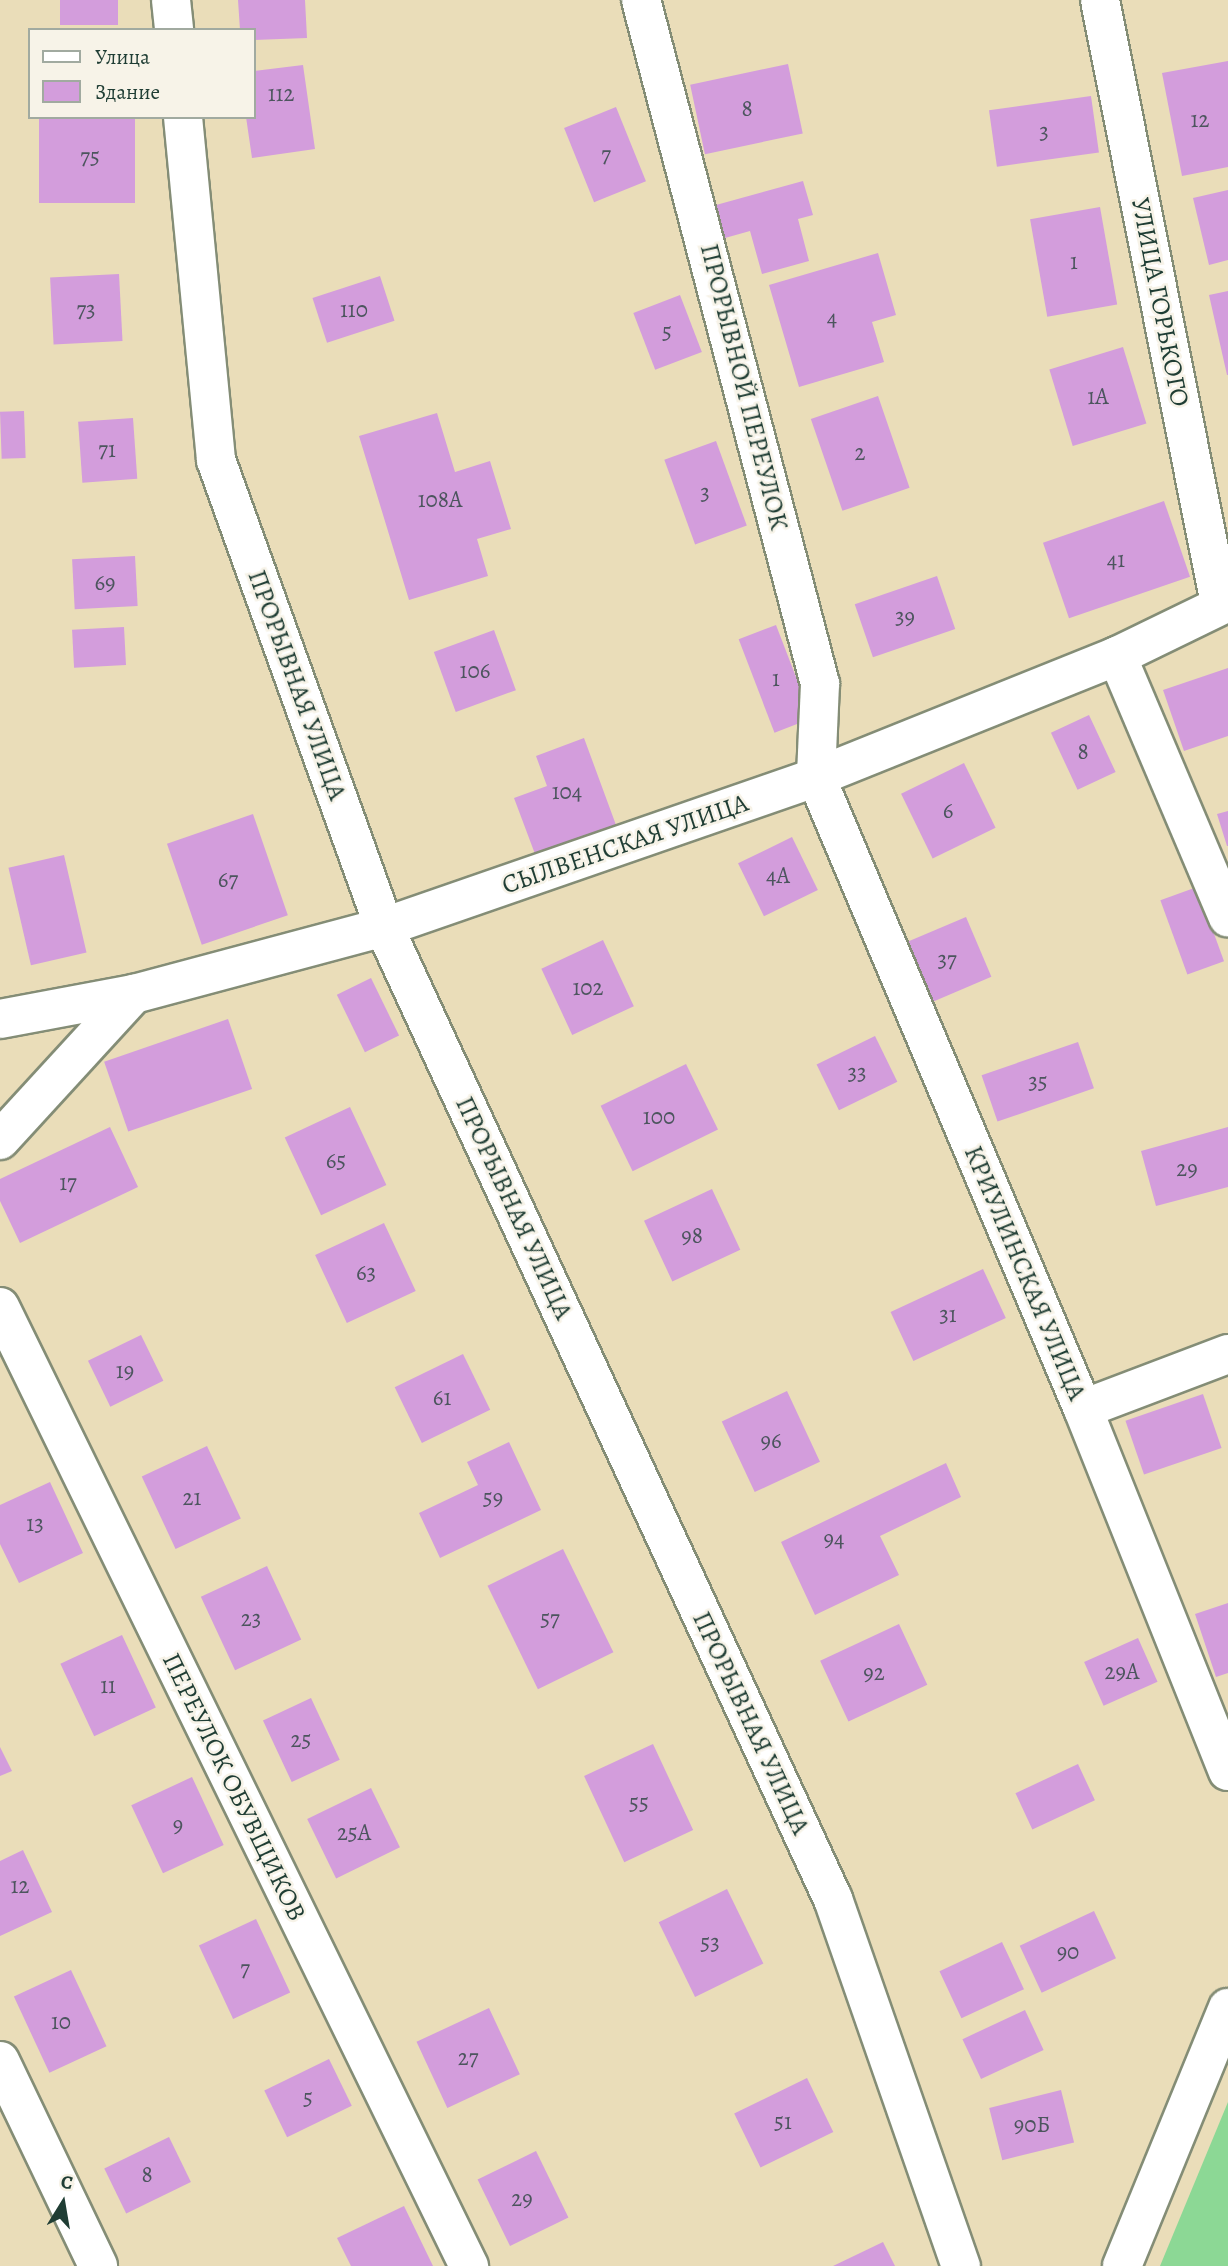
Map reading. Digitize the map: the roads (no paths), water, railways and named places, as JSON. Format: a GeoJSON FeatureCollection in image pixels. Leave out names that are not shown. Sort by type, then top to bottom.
{"type":"FeatureCollection","features":[{"type":"Feature","properties":{"kind":"street"},"geometry":{"type":"LineString","coordinates":[[172,0],[174,28]]}},
{"type":"Feature","properties":{"kind":"street","name":"ПРОРЫВНОЙ ПЕРЕУЛОК"},"geometry":{"type":"LineString","coordinates":[[641,0],[820,684],[816,778]]}},
{"type":"Feature","properties":{"kind":"street","name":"УЛИЦА ГОРЬКОГО"},"geometry":{"type":"LineString","coordinates":[[1100,0],[1224,603]]}},
{"type":"Feature","properties":{"kind":"street","name":"ПРОРЫВНАЯ УЛИЦА"},"geometry":{"type":"LineString","coordinates":[[183,119],[216,460],[384,927],[833,1899],[961,2266]]}},
{"type":"Feature","properties":{"kind":"street","name":"СЫЛВЕНСКАЯ УЛИЦА"},"geometry":{"type":"LineString","coordinates":[[0,1019],[134,994],[384,927],[816,778],[1117,656],[1224,603]]}},
{"type":"Feature","properties":{"kind":"street"},"geometry":{"type":"LineString","coordinates":[[1117,656],[1228,918]]}},
{"type":"Feature","properties":{"kind":"street","name":"КРИУЛИНСКАЯ УЛИЦА"},"geometry":{"type":"LineString","coordinates":[[816,778],[1083,1409],[1228,1771]]}},
{"type":"Feature","properties":{"kind":"street"},"geometry":{"type":"LineString","coordinates":[[0,1140],[134,994]]}},
{"type":"Feature","properties":{"kind":"street","name":"ПЕРЕУЛОК ОБУВЩИКОВ"},"geometry":{"type":"LineString","coordinates":[[0,1307],[469,2266]]}},
{"type":"Feature","properties":{"kind":"street"},"geometry":{"type":"LineString","coordinates":[[1083,1409],[1228,1354]]}},
{"type":"Feature","properties":{"kind":"street"},"geometry":{"type":"LineString","coordinates":[[1122,2266],[1228,2008]]}},
{"type":"Feature","properties":{"kind":"street"},"geometry":{"type":"LineString","coordinates":[[0,2061],[98,2266]]}}]}
